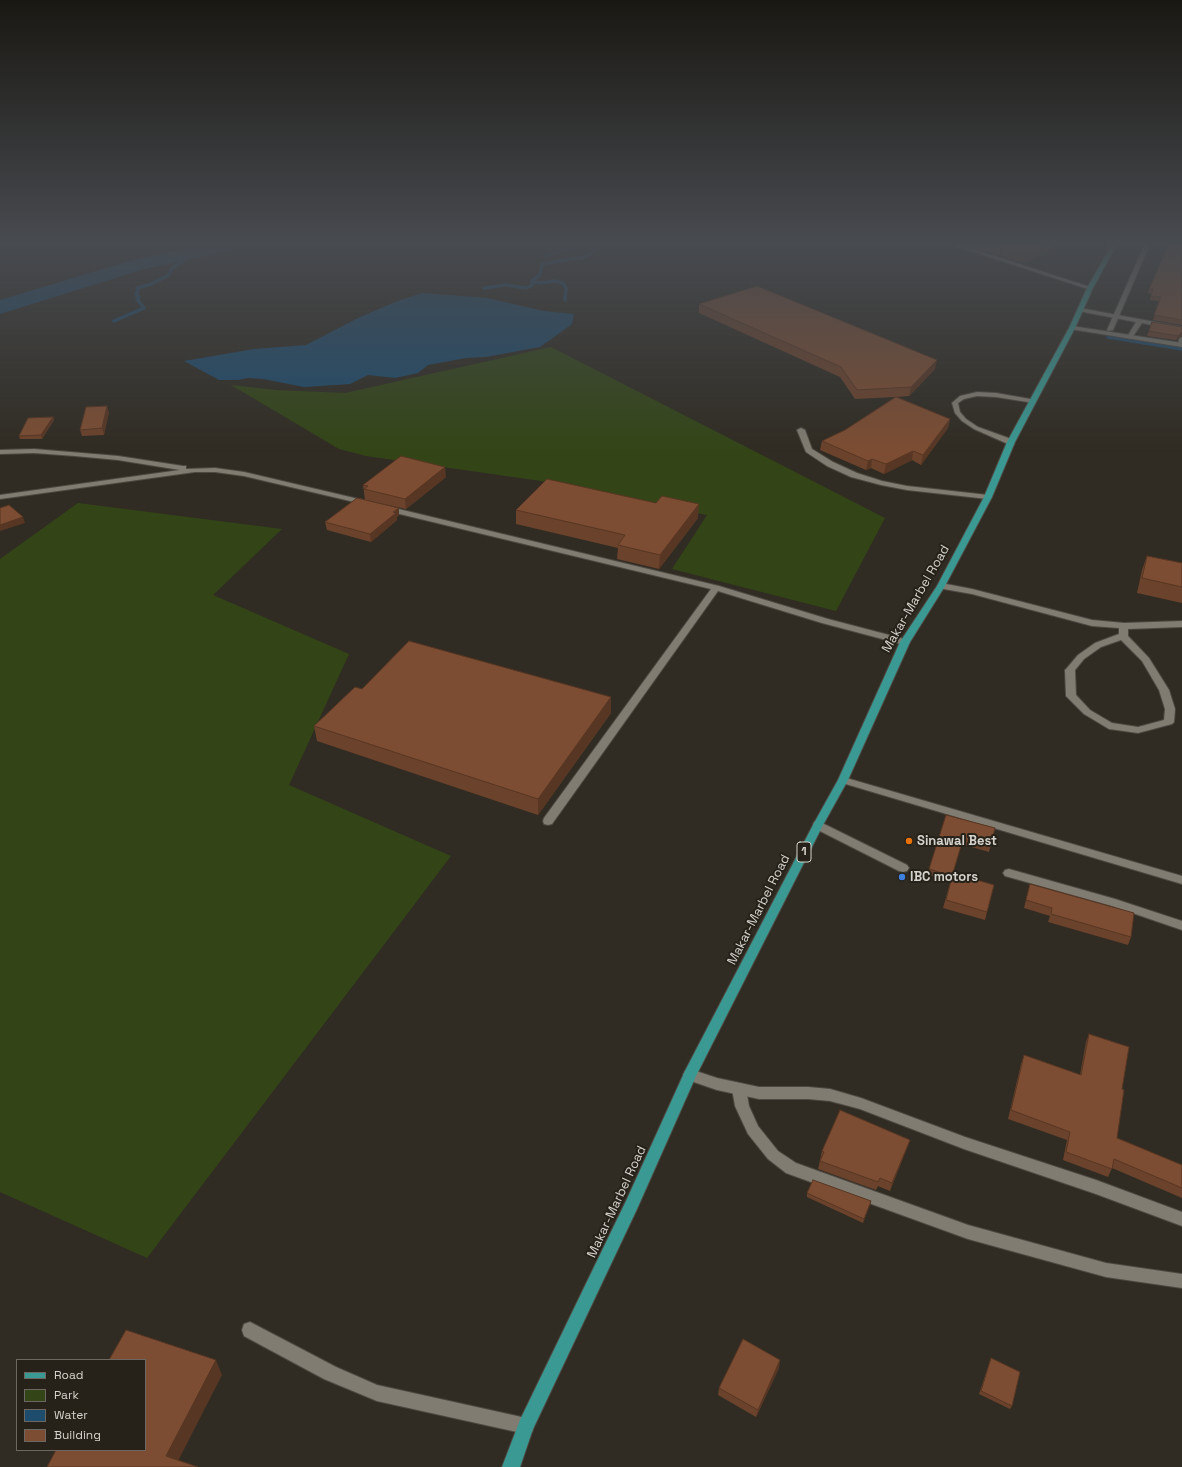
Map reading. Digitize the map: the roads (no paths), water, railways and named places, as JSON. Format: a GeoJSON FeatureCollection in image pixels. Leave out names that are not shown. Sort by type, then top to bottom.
{"type":"FeatureCollection","features":[{"type":"Feature","properties":{"kind":"main road","name":"Makar-Marbel Road"},"geometry":{"type":"LineString","coordinates":[[511,1467],[526,1426],[632,1204],[690,1075],[818,825],[844,780],[905,642],[940,586],[988,497],[1011,442],[1034,401],[1078,314]]}},
{"type":"Feature","properties":{"kind":"street"},"geometry":{"type":"LineString","coordinates":[[1107,314],[1182,329]]}},
{"type":"Feature","properties":{"kind":"street"},"geometry":{"type":"LineString","coordinates":[[1110,330],[1116,316]]}},
{"type":"Feature","properties":{"kind":"street"},"geometry":{"type":"LineString","coordinates":[[1130,337],[1140,321]]}},
{"type":"Feature","properties":{"kind":"street"},"geometry":{"type":"LineString","coordinates":[[1072,328],[1182,343]]}},
{"type":"Feature","properties":{"kind":"street"},"geometry":{"type":"LineString","coordinates":[[1011,442],[976,428],[964,420],[957,412],[955,403],[962,397],[976,394],[996,395],[1034,401]]}},
{"type":"Feature","properties":{"kind":"street"},"geometry":{"type":"LineString","coordinates":[[801,430],[808,450],[830,464],[854,475],[881,483],[907,488],[988,497]]}},
{"type":"Feature","properties":{"kind":"street"},"geometry":{"type":"LineString","coordinates":[[0,452],[34,451],[75,454],[118,458],[195,470]]}},
{"type":"Feature","properties":{"kind":"street"},"geometry":{"type":"LineString","coordinates":[[0,497],[195,470],[215,470],[244,474],[716,588],[825,621],[905,642]]}},
{"type":"Feature","properties":{"kind":"street"},"geometry":{"type":"LineString","coordinates":[[940,586],[972,592],[1123,631],[1182,624]]}},
{"type":"Feature","properties":{"kind":"street"},"geometry":{"type":"LineString","coordinates":[[548,821],[716,588]]}},
{"type":"Feature","properties":{"kind":"street"},"geometry":{"type":"LineString","coordinates":[[1123,631],[1146,660],[1164,690],[1170,708],[1169,722],[1138,730],[1109,726],[1087,712],[1071,696],[1070,670],[1081,657],[1098,645],[1123,631]]}},
{"type":"Feature","properties":{"kind":"street"},"geometry":{"type":"LineString","coordinates":[[844,780],[1182,880]]}},
{"type":"Feature","properties":{"kind":"street"},"geometry":{"type":"LineString","coordinates":[[818,825],[903,868]]}},
{"type":"Feature","properties":{"kind":"street"},"geometry":{"type":"LineString","coordinates":[[1009,873],[1115,903],[1182,926]]}},
{"type":"Feature","properties":{"kind":"street"},"geometry":{"type":"LineString","coordinates":[[690,1075],[717,1084],[759,1093],[808,1093],[830,1095],[861,1104],[964,1143],[1096,1187],[1182,1219]]}},
{"type":"Feature","properties":{"kind":"street"},"geometry":{"type":"LineString","coordinates":[[739,1089],[742,1106],[753,1130],[773,1155],[791,1168],[968,1232],[1106,1270],[1182,1281]]}},
{"type":"Feature","properties":{"kind":"street"},"geometry":{"type":"LineString","coordinates":[[250,1330],[330,1373],[377,1393],[526,1426]]}},
{"type":"Feature","properties":{"kind":"water"},"geometry":{"type":"Polygon","coordinates":[[[366,314],[574,314],[572,324],[540,347],[486,357],[466,358],[428,365],[418,373],[395,378],[368,375],[350,384],[304,387],[263,379],[248,378],[238,380],[219,380],[184,361],[254,349],[306,345],[366,314]]]}},
{"type":"Feature","properties":{"kind":"waterway"},"geometry":{"type":"LineString","coordinates":[[114,321],[129,314]]}},
{"type":"Feature","properties":{"kind":"waterway"},"geometry":{"type":"LineString","coordinates":[[1108,337],[1182,349]]}},
{"type":"Feature","properties":{"kind":"place","name":"Sinawal Best"},"geometry":{"type":"Point","coordinates":[909,841]}},
{"type":"Feature","properties":{"kind":"place","name":"IBC motors"},"geometry":{"type":"Point","coordinates":[902,877]}}]}
